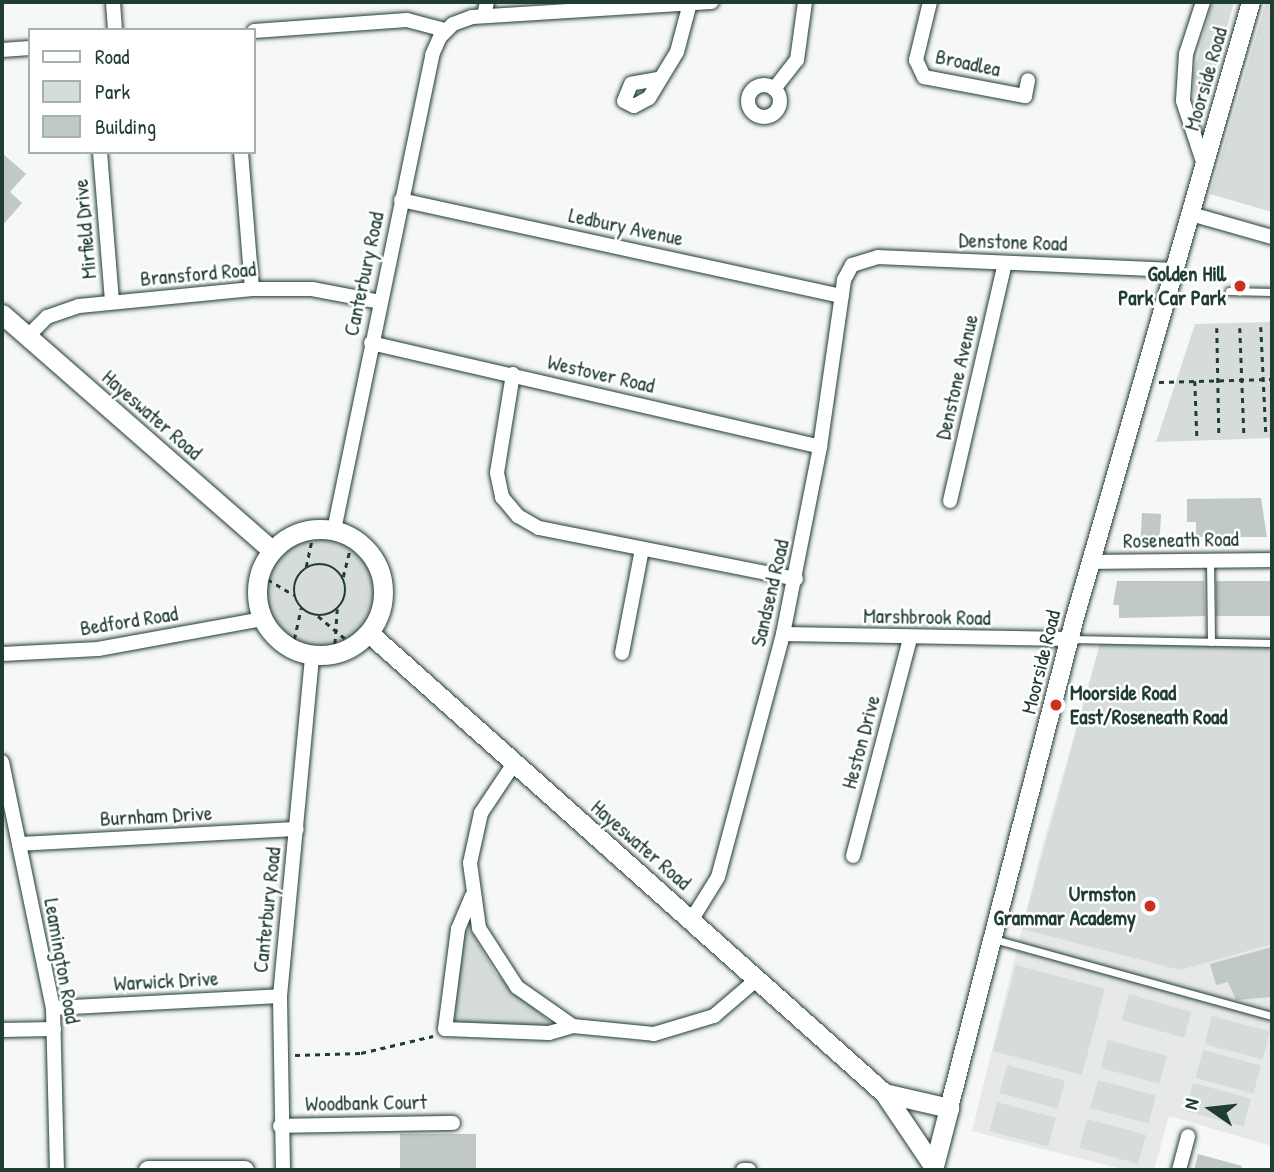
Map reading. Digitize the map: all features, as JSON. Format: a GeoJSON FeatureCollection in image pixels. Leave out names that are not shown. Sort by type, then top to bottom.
{"type":"FeatureCollection","features":[{"type":"Feature","properties":{"kind":"main road","name":"Hayeswater Road"},"geometry":{"type":"LineString","coordinates":[[2,313],[272,550]]}},
{"type":"Feature","properties":{"kind":"main road"},"geometry":{"type":"LineString","coordinates":[[314,529],[334,530],[353,537],[367,549],[383,582],[379,618],[362,640],[334,654],[312,655],[292,649],[263,619],[259,574],[272,550],[314,529]]}},
{"type":"Feature","properties":{"kind":"main road","name":"Hayeswater Road"},"geometry":{"type":"LineString","coordinates":[[362,640],[692,919],[884,1093],[933,1169]]}},
{"type":"Feature","properties":{"kind":"main road","name":"Hayeswater Road"},"geometry":{"type":"LineString","coordinates":[[884,1093],[949,1108]]}},
{"type":"Feature","properties":{"kind":"main road","name":"Moorside Road"},"geometry":{"type":"LineString","coordinates":[[933,1169],[949,1108]]}},
{"type":"Feature","properties":{"kind":"street"},"geometry":{"type":"LineString","coordinates":[[113,2],[115,28]]}},
{"type":"Feature","properties":{"kind":"street"},"geometry":{"type":"LineString","coordinates":[[256,31],[407,20],[445,30],[461,19],[486,9],[712,2]]}},
{"type":"Feature","properties":{"kind":"street"},"geometry":{"type":"LineString","coordinates":[[774,89],[797,60],[805,2]]}},
{"type":"Feature","properties":{"kind":"street","name":"Broadlea"},"geometry":{"type":"LineString","coordinates":[[930,2],[916,60],[924,77],[1026,96],[1028,80]]}},
{"type":"Feature","properties":{"kind":"street","name":"Moorside Road"},"geometry":{"type":"LineString","coordinates":[[1203,2],[1186,54],[1183,101],[1205,168]]}},
{"type":"Feature","properties":{"kind":"street","name":"Moorside Road"},"geometry":{"type":"LineString","coordinates":[[949,1108],[1091,562],[1251,2]]}},
{"type":"Feature","properties":{"kind":"street"},"geometry":{"type":"LineString","coordinates":[[658,79],[677,52],[690,3]]}},
{"type":"Feature","properties":{"kind":"street","name":"Canterbury Road"},"geometry":{"type":"LineString","coordinates":[[334,530],[432,55],[445,30]]}},
{"type":"Feature","properties":{"kind":"street"},"geometry":{"type":"LineString","coordinates":[[2,50],[28,48]]}},
{"type":"Feature","properties":{"kind":"street","name":"Mirfield Drive"},"geometry":{"type":"LineString","coordinates":[[100,154],[112,302]]}},
{"type":"Feature","properties":{"kind":"street"},"geometry":{"type":"LineString","coordinates":[[241,154],[252,289]]}},
{"type":"Feature","properties":{"kind":"street","name":"Ledbury Avenue"},"geometry":{"type":"LineString","coordinates":[[401,200],[842,296]]}},
{"type":"Feature","properties":{"kind":"street"},"geometry":{"type":"LineString","coordinates":[[1191,214],[1272,237]]}},
{"type":"Feature","properties":{"kind":"street","name":"Denstone Road"},"geometry":{"type":"LineString","coordinates":[[852,265],[878,257],[1174,270]]}},
{"type":"Feature","properties":{"kind":"street","name":"Denstone Avenue"},"geometry":{"type":"LineString","coordinates":[[950,500],[1005,263]]}},
{"type":"Feature","properties":{"kind":"street","name":"Sandsend Road"},"geometry":{"type":"LineString","coordinates":[[692,919],[718,877],[783,635],[820,447],[842,296],[852,265]]}},
{"type":"Feature","properties":{"kind":"street","name":"Bransford Road"},"geometry":{"type":"LineString","coordinates":[[28,336],[60,311],[112,302],[252,289],[312,289],[380,302]]}},
{"type":"Feature","properties":{"kind":"street","name":"Westover Road"},"geometry":{"type":"LineString","coordinates":[[371,343],[820,447]]}},
{"type":"Feature","properties":{"kind":"street"},"geometry":{"type":"LineString","coordinates":[[513,374],[497,450],[502,497],[539,528],[796,579]]}},
{"type":"Feature","properties":{"kind":"street"},"geometry":{"type":"LineString","coordinates":[[622,653],[642,549]]}},
{"type":"Feature","properties":{"kind":"street","name":"Roseneath Road"},"geometry":{"type":"LineString","coordinates":[[1091,562],[1272,560]]}},
{"type":"Feature","properties":{"kind":"street","name":"Bedford Road"},"geometry":{"type":"LineString","coordinates":[[2,654],[98,649],[263,619]]}},
{"type":"Feature","properties":{"kind":"street","name":"Marshbrook Road"},"geometry":{"type":"LineString","coordinates":[[783,635],[1070,639]]}},
{"type":"Feature","properties":{"kind":"street","name":"Heston Drive"},"geometry":{"type":"LineString","coordinates":[[853,856],[910,638]]}},
{"type":"Feature","properties":{"kind":"street","name":"Canterbury Road"},"geometry":{"type":"LineString","coordinates":[[283,1170],[280,1126],[280,996],[312,655]]}},
{"type":"Feature","properties":{"kind":"street","name":"Leamington Road"},"geometry":{"type":"LineString","coordinates":[[2,762],[53,1008],[57,1170]]}},
{"type":"Feature","properties":{"kind":"street"},"geometry":{"type":"LineString","coordinates":[[513,765],[481,813],[470,863],[472,896],[479,928],[499,967],[538,1005],[573,1026],[639,1035],[682,1030],[714,1016],[757,980]]}},
{"type":"Feature","properties":{"kind":"street","name":"Burnham Drive"},"geometry":{"type":"LineString","coordinates":[[19,844],[297,829]]}},
{"type":"Feature","properties":{"kind":"street"},"geometry":{"type":"LineString","coordinates":[[472,896],[458,929],[445,1029],[549,1033],[573,1026]]}},
{"type":"Feature","properties":{"kind":"street","name":"Warwick Drive"},"geometry":{"type":"LineString","coordinates":[[53,1008],[280,996]]}},
{"type":"Feature","properties":{"kind":"street"},"geometry":{"type":"LineString","coordinates":[[2,1030],[54,1029]]}},
{"type":"Feature","properties":{"kind":"street","name":"Woodbank Court"},"geometry":{"type":"LineString","coordinates":[[280,1126],[453,1123]]}},
{"type":"Feature","properties":{"kind":"street"},"geometry":{"type":"LineString","coordinates":[[1179,1170],[1188,1136]]}},
{"type":"Feature","properties":{"kind":"street"},"geometry":{"type":"LineString","coordinates":[[148,1170],[245,1170]]}},
{"type":"Feature","properties":{"kind":"street"},"geometry":{"type":"LineString","coordinates":[[743,1170],[749,1170]]}},
{"type":"Feature","properties":{"kind":"lane"},"geometry":{"type":"LineString","coordinates":[[1228,292],[1272,292]]}},
{"type":"Feature","properties":{"kind":"lane"},"geometry":{"type":"LineString","coordinates":[[1210,560],[1211,642]]}},
{"type":"Feature","properties":{"kind":"lane"},"geometry":{"type":"LineString","coordinates":[[1070,639],[1272,643]]}},
{"type":"Feature","properties":{"kind":"lane"},"geometry":{"type":"LineString","coordinates":[[993,939],[1272,1016]]}},
{"type":"Feature","properties":{"kind":"path"},"geometry":{"type":"LineString","coordinates":[[1261,327],[1265,434]]}},
{"type":"Feature","properties":{"kind":"path"},"geometry":{"type":"LineString","coordinates":[[1216,328],[1219,435]]}},
{"type":"Feature","properties":{"kind":"path"},"geometry":{"type":"LineString","coordinates":[[1240,328],[1244,434]]}},
{"type":"Feature","properties":{"kind":"path"},"geometry":{"type":"LineString","coordinates":[[1142,382],[1272,379]]}},
{"type":"Feature","properties":{"kind":"path"},"geometry":{"type":"LineString","coordinates":[[1195,381],[1197,436]]}},
{"type":"Feature","properties":{"kind":"path"},"geometry":{"type":"LineString","coordinates":[[294,595],[296,580],[306,568],[314,529]]}},
{"type":"Feature","properties":{"kind":"path"},"geometry":{"type":"LineString","coordinates":[[334,654],[337,610],[345,594],[343,578],[353,537]]}},
{"type":"Feature","properties":{"kind":"path"},"geometry":{"type":"LineString","coordinates":[[306,568],[330,566],[343,578]]}},
{"type":"Feature","properties":{"kind":"path"},"geometry":{"type":"LineString","coordinates":[[259,574],[294,595],[301,608],[318,616],[335,630],[362,640]]}},
{"type":"Feature","properties":{"kind":"path"},"geometry":{"type":"LineString","coordinates":[[292,649],[301,608]]}},
{"type":"Feature","properties":{"kind":"path"},"geometry":{"type":"LineString","coordinates":[[318,616],[337,610]]}},
{"type":"Feature","properties":{"kind":"path"},"geometry":{"type":"LineString","coordinates":[[279,1055],[361,1053],[426,1040],[445,1029]]}},
{"type":"Feature","properties":{"kind":"shaded area","name":"Urmston Grammar Academy"},"geometry":{"type":"Polygon","coordinates":[[[1100,644],[1272,645],[1272,1146],[1169,1116],[1154,1170],[1126,1170],[972,1131],[1042,848],[1100,644]]]}},
{"type":"Feature","properties":{"kind":"green space"},"geometry":{"type":"Polygon","coordinates":[[[1212,2],[1234,2],[1198,128],[1193,76],[1212,2]]]}},
{"type":"Feature","properties":{"kind":"green space"},"geometry":{"type":"Polygon","coordinates":[[[1266,2],[1272,2],[1272,212],[1210,194],[1266,2]]]}},
{"type":"Feature","properties":{"kind":"green space"},"geometry":{"type":"Polygon","coordinates":[[[1272,322],[1272,438],[1156,442],[1195,324],[1272,322]]]}},
{"type":"Feature","properties":{"kind":"green space"},"geometry":{"type":"Polygon","coordinates":[[[321,538],[342,542],[359,554],[371,571],[375,592],[371,613],[359,630],[342,642],[321,646],[300,642],[283,630],[271,613],[267,592],[271,571],[283,554],[300,542],[321,538]]]}},
{"type":"Feature","properties":{"kind":"green space"},"geometry":{"type":"Polygon","coordinates":[[[1100,644],[1272,645],[1272,944],[1180,970],[1022,929],[1100,644]]]}},
{"type":"Feature","properties":{"kind":"green space"},"geometry":{"type":"Polygon","coordinates":[[[470,929],[496,974],[550,1022],[548,1027],[454,1022],[464,933],[470,929]]]}},
{"type":"Feature","properties":{"kind":"green space"},"geometry":{"type":"Polygon","coordinates":[[[1016,965],[1105,989],[1082,1075],[993,1051],[1016,965]]]}},
{"type":"Feature","properties":{"kind":"green space"},"geometry":{"type":"Polygon","coordinates":[[[1129,994],[1191,1012],[1184,1038],[1122,1020],[1129,994]]]}},
{"type":"Feature","properties":{"kind":"green space"},"geometry":{"type":"Polygon","coordinates":[[[1212,1016],[1270,1032],[1262,1060],[1204,1044],[1212,1016]]]}},
{"type":"Feature","properties":{"kind":"green space"},"geometry":{"type":"Polygon","coordinates":[[[1108,1040],[1167,1056],[1159,1084],[1100,1068],[1108,1040]]]}},
{"type":"Feature","properties":{"kind":"green space"},"geometry":{"type":"Polygon","coordinates":[[[1203,1050],[1261,1066],[1253,1094],[1195,1078],[1203,1050]]]}},
{"type":"Feature","properties":{"kind":"green space"},"geometry":{"type":"Polygon","coordinates":[[[1007,1065],[1065,1081],[1057,1109],[999,1093],[1007,1065]]]}},
{"type":"Feature","properties":{"kind":"green space"},"geometry":{"type":"Polygon","coordinates":[[[1098,1080],[1156,1096],[1148,1124],[1090,1108],[1098,1080]]]}},
{"type":"Feature","properties":{"kind":"green space"},"geometry":{"type":"Polygon","coordinates":[[[1193,1083],[1251,1099],[1243,1127],[1185,1111],[1193,1083]]]}},
{"type":"Feature","properties":{"kind":"green space"},"geometry":{"type":"Polygon","coordinates":[[[997,1102],[1056,1118],[1048,1147],[989,1131],[997,1102]]]}},
{"type":"Feature","properties":{"kind":"green space"},"geometry":{"type":"Polygon","coordinates":[[[1087,1119],[1146,1135],[1138,1164],[1079,1148],[1087,1119]]]}},
{"type":"Feature","properties":{"kind":"building"},"geometry":{"type":"Polygon","coordinates":[[[2,153],[26,174],[10,192],[22,203],[2,226],[2,153]]]}},
{"type":"Feature","properties":{"kind":"building"},"geometry":{"type":"Polygon","coordinates":[[[1261,498],[1267,537],[1196,537],[1196,522],[1187,522],[1187,499],[1261,498]]]}},
{"type":"Feature","properties":{"kind":"building"},"geometry":{"type":"Polygon","coordinates":[[[1142,513],[1161,514],[1160,540],[1141,539],[1142,513]]]}},
{"type":"Feature","properties":{"kind":"building"},"geometry":{"type":"Polygon","coordinates":[[[1117,581],[1204,581],[1205,616],[1119,618],[1119,605],[1113,605],[1117,581]]]}},
{"type":"Feature","properties":{"kind":"building"},"geometry":{"type":"Polygon","coordinates":[[[1216,581],[1272,581],[1272,616],[1216,616],[1216,581]]]}},
{"type":"Feature","properties":{"kind":"building"},"geometry":{"type":"Polygon","coordinates":[[[1272,947],[1272,997],[1236,1000],[1228,982],[1216,985],[1210,964],[1272,947]]]}},
{"type":"Feature","properties":{"kind":"building"},"geometry":{"type":"Polygon","coordinates":[[[400,1134],[476,1134],[476,1170],[400,1170],[400,1134]]]}},
{"type":"Feature","properties":{"kind":"building"},"geometry":{"type":"Polygon","coordinates":[[[1198,1154],[1242,1166],[1241,1170],[1194,1170],[1198,1154]]]}},
{"type":"Feature","properties":{"kind":"place","name":"Golden Hill Park Car Park"},"geometry":{"type":"Point","coordinates":[1240,286]}},
{"type":"Feature","properties":{"kind":"place","name":"Moorside Road East/Roseneath Road"},"geometry":{"type":"Point","coordinates":[1056,705]}},
{"type":"Feature","properties":{"kind":"place","name":"Urmston Grammar Academy"},"geometry":{"type":"Point","coordinates":[1150,906]}}]}
